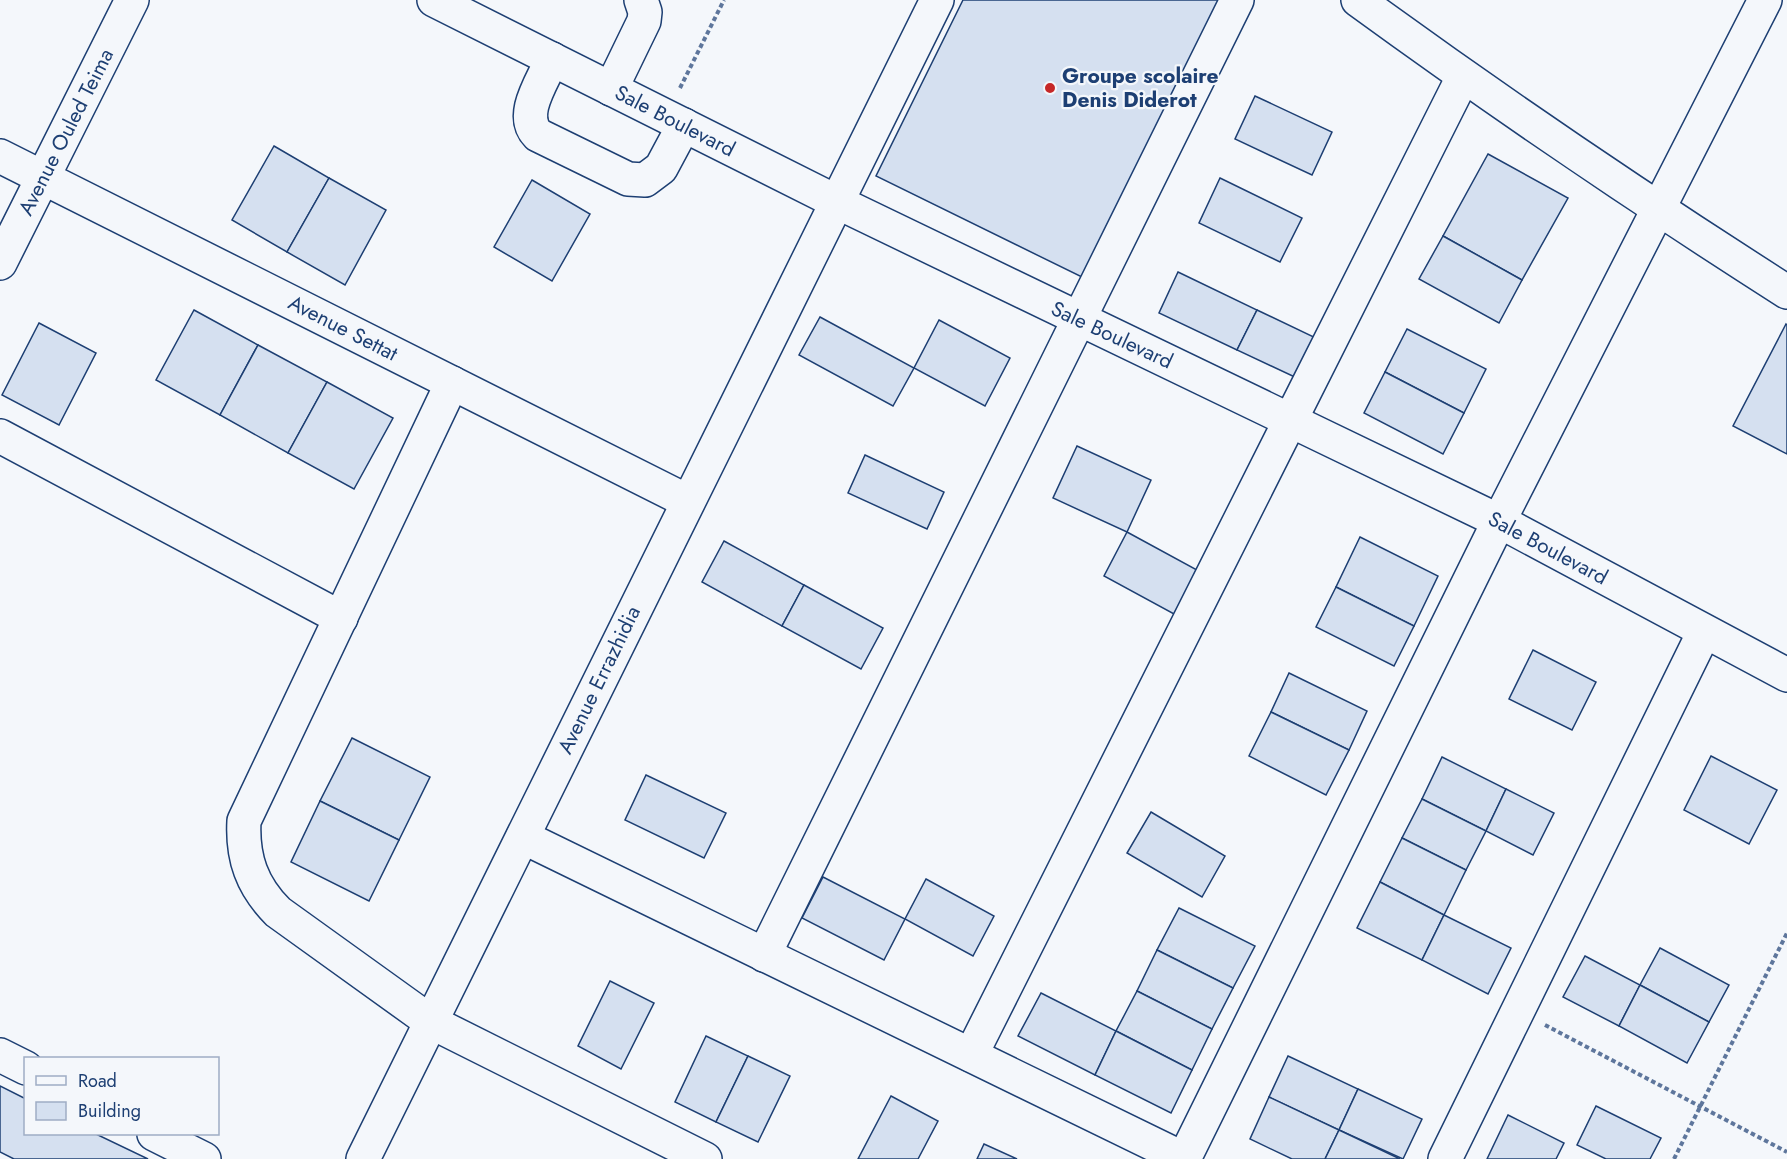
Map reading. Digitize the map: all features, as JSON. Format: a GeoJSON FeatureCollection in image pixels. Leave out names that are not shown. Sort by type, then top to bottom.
{"type":"FeatureCollection","features":[{"type":"Feature","properties":{"kind":"street","name":"Avenue Ouled Teima"},"geometry":{"type":"LineString","coordinates":[[0,263],[132,0]]}},
{"type":"Feature","properties":{"kind":"street","name":"Sale Boulevard"},"geometry":{"type":"LineString","coordinates":[[434,0],[835,201],[1499,521],[1787,675]]}},
{"type":"Feature","properties":{"kind":"street"},"geometry":{"type":"LineString","coordinates":[[612,89],[644,21],[645,12],[640,0]]}},
{"type":"Feature","properties":{"kind":"street","name":"Avenue Errazhidia"},"geometry":{"type":"LineString","coordinates":[[363,1159],[524,837],[835,201],[937,0]]}},
{"type":"Feature","properties":{"kind":"street"},"geometry":{"type":"LineString","coordinates":[[764,955],[1237,0]]}},
{"type":"Feature","properties":{"kind":"street"},"geometry":{"type":"LineString","coordinates":[[1358,0],[1462,76],[1657,209],[1787,292]]}},
{"type":"Feature","properties":{"kind":"street"},"geometry":{"type":"LineString","coordinates":[[524,837],[1184,1159],[1499,521],[1766,0]]}},
{"type":"Feature","properties":{"kind":"street"},"geometry":{"type":"LineString","coordinates":[[552,59],[530,111],[530,124],[538,135],[628,179],[645,180],[661,168],[674,121]]}},
{"type":"Feature","properties":{"kind":"street"},"geometry":{"type":"LineString","coordinates":[[971,1055],[1462,76]]}},
{"type":"Feature","properties":{"kind":"street","name":"Avenue Settat"},"geometry":{"type":"LineString","coordinates":[[0,156],[687,501]]}},
{"type":"Feature","properties":{"kind":"street"},"geometry":{"type":"LineString","coordinates":[[452,383],[244,821],[244,852],[256,884],[278,912],[430,1022],[705,1159]]}},
{"type":"Feature","properties":{"kind":"street"},"geometry":{"type":"LineString","coordinates":[[0,436],[341,618]]}},
{"type":"Feature","properties":{"kind":"street"},"geometry":{"type":"LineString","coordinates":[[1445,1159],[1704,632]]}},
{"type":"Feature","properties":{"kind":"street"},"geometry":{"type":"LineString","coordinates":[[0,1055],[24,1067]]}},
{"type":"Feature","properties":{"kind":"street"},"geometry":{"type":"LineString","coordinates":[[156,1135],[204,1159]]}},
{"type":"Feature","properties":{"kind":"path"},"geometry":{"type":"LineString","coordinates":[[674,121],[724,0]]}},
{"type":"Feature","properties":{"kind":"path"},"geometry":{"type":"LineString","coordinates":[[1674,1159],[1787,933]]}},
{"type":"Feature","properties":{"kind":"path"},"geometry":{"type":"LineString","coordinates":[[1517,1011],[1787,1152]]}},
{"type":"Feature","properties":{"kind":"building","name":"Groupe scolaire Denis Diderot"},"geometry":{"type":"Polygon","coordinates":[[[963,0],[1224,0],[1086,279],[876,176],[963,0]]]}},
{"type":"Feature","properties":{"kind":"building"},"geometry":{"type":"Polygon","coordinates":[[[1255,96],[1332,132],[1312,175],[1235,139],[1255,96]]]}},
{"type":"Feature","properties":{"kind":"building"},"geometry":{"type":"Polygon","coordinates":[[[274,146],[329,178],[287,252],[232,220],[274,146]]]}},
{"type":"Feature","properties":{"kind":"building"},"geometry":{"type":"Polygon","coordinates":[[[1488,154],[1568,198],[1522,280],[1443,236],[1488,154]]]}},
{"type":"Feature","properties":{"kind":"building"},"geometry":{"type":"Polygon","coordinates":[[[329,178],[386,210],[345,285],[287,252],[329,178]]]}},
{"type":"Feature","properties":{"kind":"building"},"geometry":{"type":"Polygon","coordinates":[[[1220,178],[1302,218],[1280,262],[1199,223],[1220,178]]]}},
{"type":"Feature","properties":{"kind":"building"},"geometry":{"type":"Polygon","coordinates":[[[532,180],[590,214],[552,281],[494,247],[532,180]]]}},
{"type":"Feature","properties":{"kind":"building"},"geometry":{"type":"Polygon","coordinates":[[[1443,236],[1522,280],[1499,323],[1419,279],[1443,236]]]}},
{"type":"Feature","properties":{"kind":"building"},"geometry":{"type":"Polygon","coordinates":[[[1178,272],[1257,310],[1237,350],[1159,313],[1178,272]]]}},
{"type":"Feature","properties":{"kind":"building"},"geometry":{"type":"Polygon","coordinates":[[[194,310],[258,345],[220,415],[156,380],[194,310]]]}},
{"type":"Feature","properties":{"kind":"building"},"geometry":{"type":"Polygon","coordinates":[[[1257,310],[1318,339],[1299,379],[1237,350],[1257,310]]]}},
{"type":"Feature","properties":{"kind":"building"},"geometry":{"type":"Polygon","coordinates":[[[820,317],[914,368],[893,406],[799,355],[820,317]]]}},
{"type":"Feature","properties":{"kind":"building"},"geometry":{"type":"Polygon","coordinates":[[[939,320],[1010,358],[985,406],[914,368],[939,320]]]}},
{"type":"Feature","properties":{"kind":"building"},"geometry":{"type":"Polygon","coordinates":[[[39,323],[96,353],[59,425],[2,395],[39,323]]]}},
{"type":"Feature","properties":{"kind":"building"},"geometry":{"type":"Polygon","coordinates":[[[1787,325],[1787,454],[1733,426],[1787,325]]]}},
{"type":"Feature","properties":{"kind":"building"},"geometry":{"type":"Polygon","coordinates":[[[1407,329],[1486,369],[1464,413],[1385,372],[1407,329]]]}},
{"type":"Feature","properties":{"kind":"building"},"geometry":{"type":"Polygon","coordinates":[[[258,345],[327,382],[288,453],[220,415],[258,345]]]}},
{"type":"Feature","properties":{"kind":"building"},"geometry":{"type":"Polygon","coordinates":[[[1385,372],[1464,413],[1443,454],[1364,413],[1385,372]]]}},
{"type":"Feature","properties":{"kind":"building"},"geometry":{"type":"Polygon","coordinates":[[[327,382],[393,418],[354,489],[288,453],[327,382]]]}},
{"type":"Feature","properties":{"kind":"building"},"geometry":{"type":"Polygon","coordinates":[[[1077,446],[1151,480],[1127,532],[1053,498],[1077,446]]]}},
{"type":"Feature","properties":{"kind":"building"},"geometry":{"type":"Polygon","coordinates":[[[865,455],[944,492],[927,529],[848,493],[865,455]]]}},
{"type":"Feature","properties":{"kind":"building"},"geometry":{"type":"Polygon","coordinates":[[[1127,532],[1197,570],[1174,614],[1104,576],[1127,532]]]}},
{"type":"Feature","properties":{"kind":"building"},"geometry":{"type":"Polygon","coordinates":[[[1360,537],[1438,576],[1414,626],[1336,587],[1360,537]]]}},
{"type":"Feature","properties":{"kind":"building"},"geometry":{"type":"Polygon","coordinates":[[[724,541],[804,585],[782,626],[702,582],[724,541]]]}},
{"type":"Feature","properties":{"kind":"building"},"geometry":{"type":"Polygon","coordinates":[[[804,585],[883,628],[861,669],[782,626],[804,585]]]}},
{"type":"Feature","properties":{"kind":"building"},"geometry":{"type":"Polygon","coordinates":[[[1336,587],[1414,626],[1394,666],[1316,627],[1336,587]]]}},
{"type":"Feature","properties":{"kind":"building"},"geometry":{"type":"Polygon","coordinates":[[[1533,650],[1596,682],[1572,730],[1509,699],[1533,650]]]}},
{"type":"Feature","properties":{"kind":"building"},"geometry":{"type":"Polygon","coordinates":[[[1289,673],[1367,711],[1349,750],[1271,712],[1289,673]]]}},
{"type":"Feature","properties":{"kind":"building"},"geometry":{"type":"Polygon","coordinates":[[[1271,712],[1349,750],[1326,795],[1249,756],[1271,712]]]}},
{"type":"Feature","properties":{"kind":"building"},"geometry":{"type":"Polygon","coordinates":[[[352,738],[430,777],[399,840],[320,801],[352,738]]]}},
{"type":"Feature","properties":{"kind":"building"},"geometry":{"type":"Polygon","coordinates":[[[1711,756],[1777,790],[1749,844],[1684,810],[1711,756]]]}},
{"type":"Feature","properties":{"kind":"building"},"geometry":{"type":"Polygon","coordinates":[[[1442,757],[1506,789],[1486,831],[1422,799],[1442,757]]]}},
{"type":"Feature","properties":{"kind":"building"},"geometry":{"type":"Polygon","coordinates":[[[646,775],[726,813],[704,858],[625,820],[646,775]]]}},
{"type":"Feature","properties":{"kind":"building"},"geometry":{"type":"Polygon","coordinates":[[[1506,789],[1554,813],[1533,855],[1486,831],[1506,789]]]}},
{"type":"Feature","properties":{"kind":"building"},"geometry":{"type":"Polygon","coordinates":[[[1422,799],[1486,831],[1466,870],[1402,838],[1422,799]]]}},
{"type":"Feature","properties":{"kind":"building"},"geometry":{"type":"Polygon","coordinates":[[[320,801],[399,840],[369,901],[291,862],[320,801]]]}},
{"type":"Feature","properties":{"kind":"building"},"geometry":{"type":"Polygon","coordinates":[[[1151,812],[1225,856],[1202,897],[1127,853],[1151,812]]]}},
{"type":"Feature","properties":{"kind":"building"},"geometry":{"type":"Polygon","coordinates":[[[1402,838],[1466,870],[1444,915],[1380,882],[1402,838]]]}},
{"type":"Feature","properties":{"kind":"building"},"geometry":{"type":"Polygon","coordinates":[[[823,877],[905,919],[884,960],[802,918],[823,877]]]}},
{"type":"Feature","properties":{"kind":"building"},"geometry":{"type":"Polygon","coordinates":[[[926,879],[994,916],[973,956],[905,919],[926,879]]]}},
{"type":"Feature","properties":{"kind":"building"},"geometry":{"type":"Polygon","coordinates":[[[1380,882],[1444,915],[1422,960],[1357,928],[1380,882]]]}},
{"type":"Feature","properties":{"kind":"building"},"geometry":{"type":"Polygon","coordinates":[[[1179,908],[1255,946],[1233,988],[1157,950],[1179,908]]]}},
{"type":"Feature","properties":{"kind":"building"},"geometry":{"type":"Polygon","coordinates":[[[1444,915],[1511,948],[1488,994],[1422,960],[1444,915]]]}},
{"type":"Feature","properties":{"kind":"building"},"geometry":{"type":"Polygon","coordinates":[[[1660,948],[1729,985],[1709,1022],[1640,985],[1660,948]]]}},
{"type":"Feature","properties":{"kind":"building"},"geometry":{"type":"Polygon","coordinates":[[[1157,950],[1233,988],[1212,1029],[1137,991],[1157,950]]]}},
{"type":"Feature","properties":{"kind":"building"},"geometry":{"type":"Polygon","coordinates":[[[1585,956],[1640,985],[1619,1026],[1563,997],[1585,956]]]}},
{"type":"Feature","properties":{"kind":"building"},"geometry":{"type":"Polygon","coordinates":[[[610,981],[654,1003],[621,1069],[578,1046],[610,981]]]}},
{"type":"Feature","properties":{"kind":"building"},"geometry":{"type":"Polygon","coordinates":[[[1640,985],[1709,1022],[1687,1063],[1619,1026],[1640,985]]]}},
{"type":"Feature","properties":{"kind":"building"},"geometry":{"type":"Polygon","coordinates":[[[1137,991],[1212,1029],[1192,1070],[1116,1031],[1137,991]]]}},
{"type":"Feature","properties":{"kind":"building"},"geometry":{"type":"Polygon","coordinates":[[[1041,993],[1116,1031],[1095,1075],[1018,1036],[1041,993]]]}},
{"type":"Feature","properties":{"kind":"building"},"geometry":{"type":"Polygon","coordinates":[[[1116,1031],[1192,1070],[1171,1113],[1095,1075],[1116,1031]]]}},
{"type":"Feature","properties":{"kind":"building"},"geometry":{"type":"Polygon","coordinates":[[[706,1036],[748,1056],[716,1122],[675,1102],[706,1036]]]}},
{"type":"Feature","properties":{"kind":"building"},"geometry":{"type":"Polygon","coordinates":[[[748,1056],[790,1076],[758,1142],[716,1122],[748,1056]]]}},
{"type":"Feature","properties":{"kind":"building"},"geometry":{"type":"Polygon","coordinates":[[[1288,1056],[1358,1089],[1339,1130],[1269,1097],[1288,1056]]]}},
{"type":"Feature","properties":{"kind":"building"},"geometry":{"type":"Polygon","coordinates":[[[0,1086],[24,1098],[24,1135],[98,1135],[148,1159],[14,1159],[0,1152],[0,1086]]]}},
{"type":"Feature","properties":{"kind":"building"},"geometry":{"type":"Polygon","coordinates":[[[1358,1089],[1422,1119],[1403,1159],[1339,1130],[1358,1089]]]}},
{"type":"Feature","properties":{"kind":"building"},"geometry":{"type":"Polygon","coordinates":[[[891,1096],[938,1121],[918,1159],[858,1159],[891,1096]]]}},
{"type":"Feature","properties":{"kind":"building"},"geometry":{"type":"Polygon","coordinates":[[[1269,1097],[1339,1130],[1325,1159],[1292,1159],[1250,1139],[1269,1097]]]}},
{"type":"Feature","properties":{"kind":"building"},"geometry":{"type":"Polygon","coordinates":[[[1596,1106],[1661,1138],[1650,1159],[1606,1159],[1577,1145],[1596,1106]]]}},
{"type":"Feature","properties":{"kind":"building"},"geometry":{"type":"Polygon","coordinates":[[[1508,1115],[1564,1143],[1556,1159],[1487,1159],[1508,1115]]]}},
{"type":"Feature","properties":{"kind":"building"},"geometry":{"type":"Polygon","coordinates":[[[1339,1130],[1400,1159],[1325,1159],[1339,1130]]]}},
{"type":"Feature","properties":{"kind":"building"},"geometry":{"type":"Polygon","coordinates":[[[984,1144],[1017,1159],[977,1159],[984,1144]]]}},
{"type":"Feature","properties":{"kind":"place","name":"Groupe scolaire Denis Diderot"},"geometry":{"type":"Point","coordinates":[1050,88]}}]}
